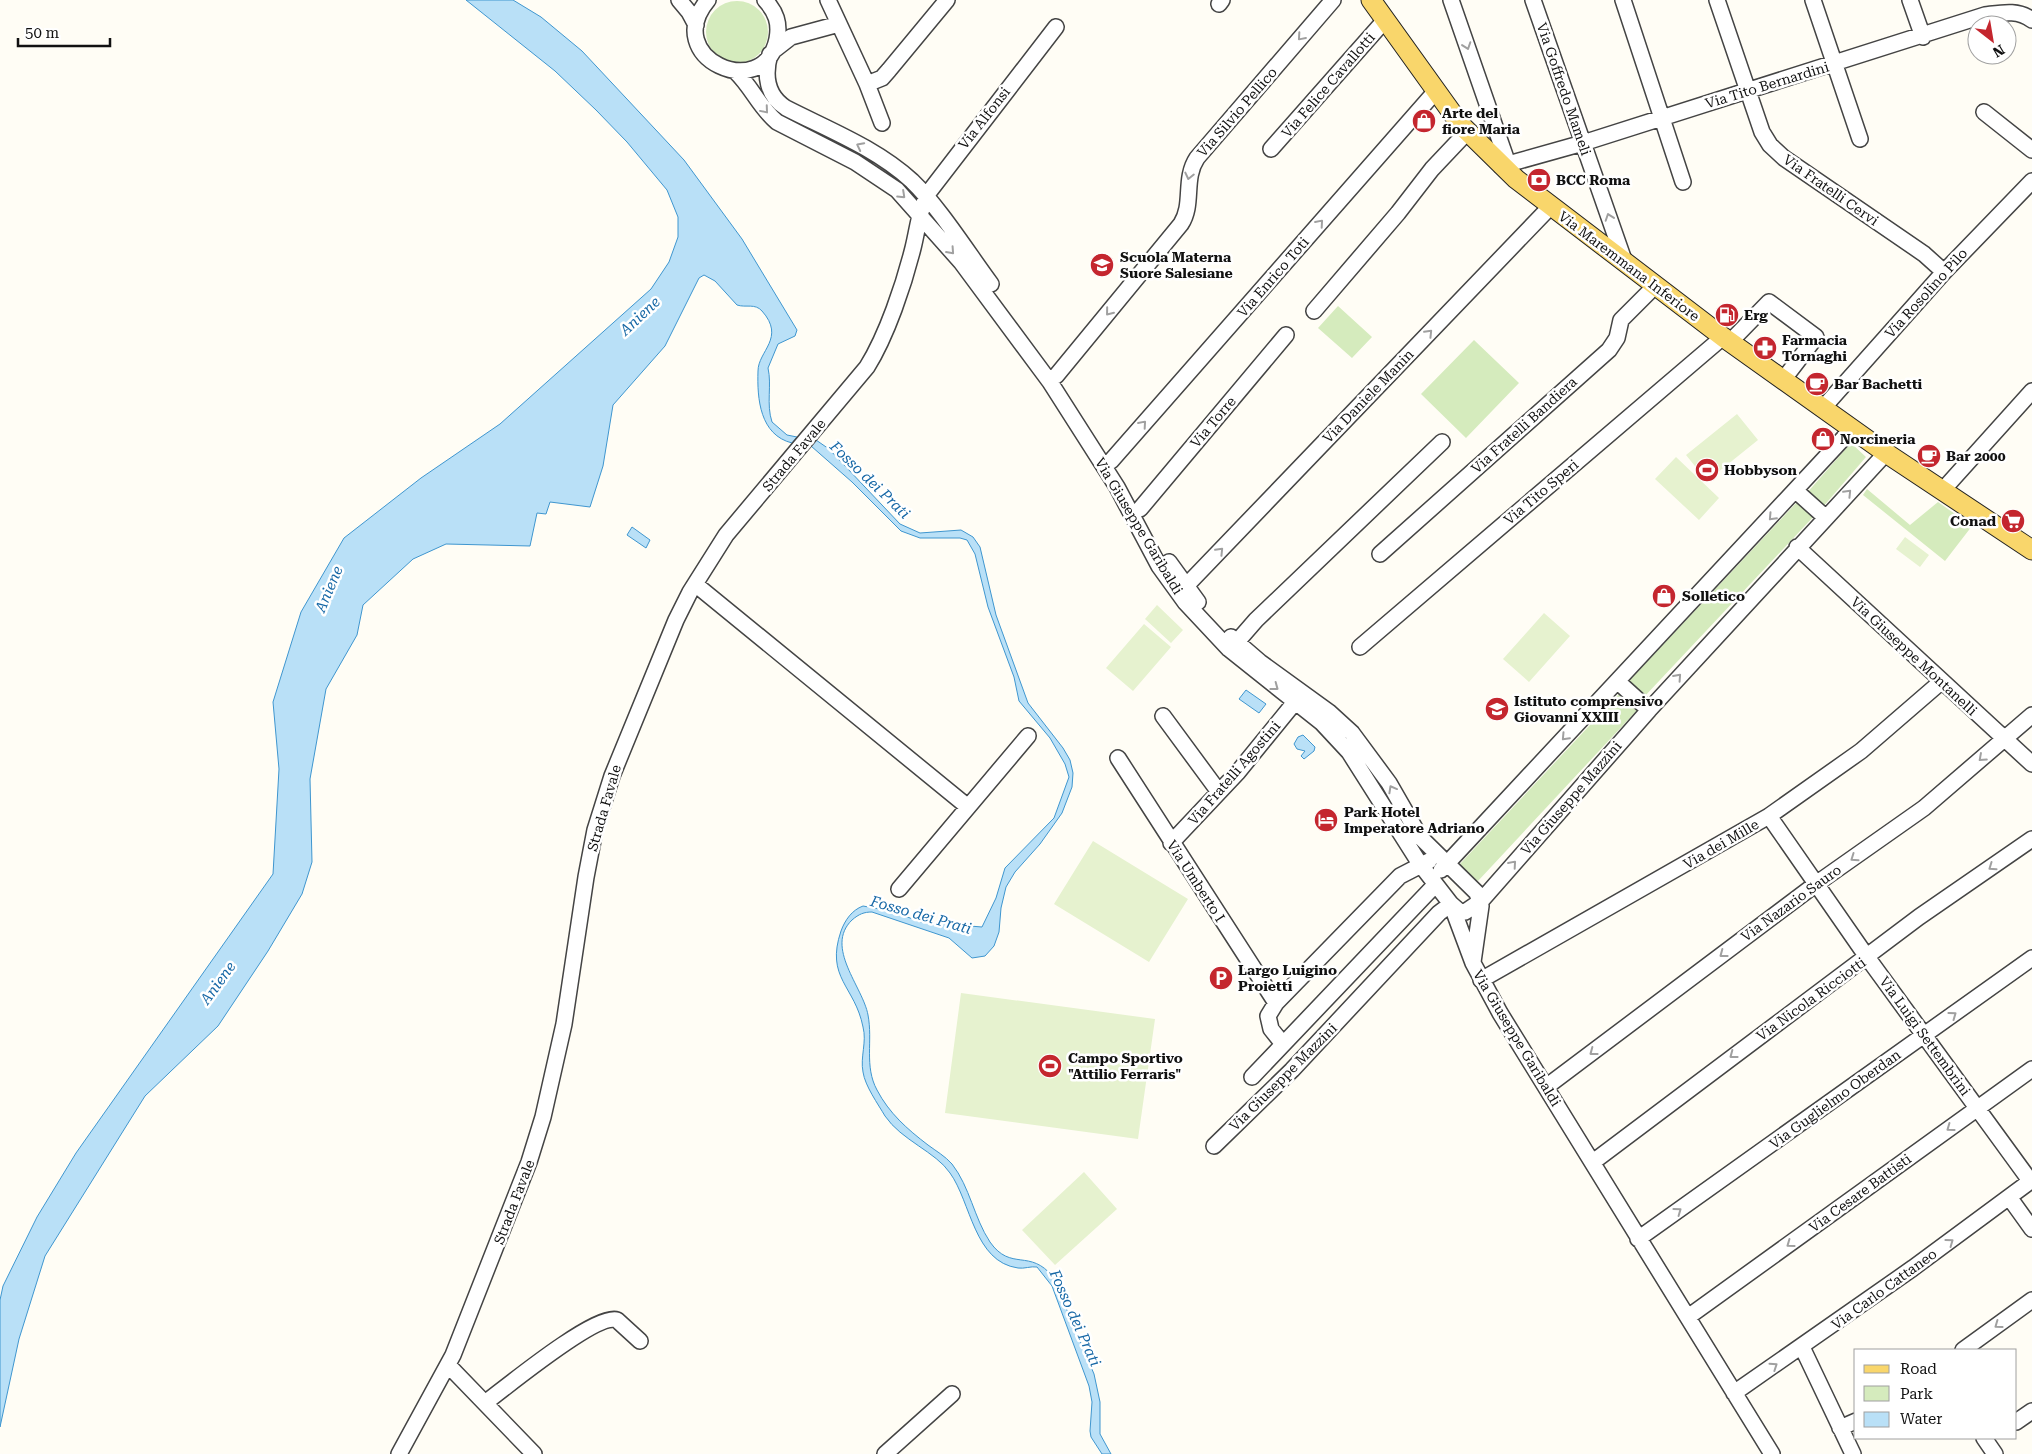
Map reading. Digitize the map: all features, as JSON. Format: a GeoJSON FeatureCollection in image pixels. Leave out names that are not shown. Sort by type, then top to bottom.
{"type":"FeatureCollection","features":[{"type":"Feature","properties":{"kind":"main road","name":"Via Maremmana Inferiore"},"geometry":{"type":"LineString","coordinates":[[1371,0],[1435,92],[1467,132],[1551,206],[1726,340],[1886,453],[2030,547]]}},
{"type":"Feature","properties":{"kind":"street"},"geometry":{"type":"LineString","coordinates":[[680,0],[696,25]]}},
{"type":"Feature","properties":{"kind":"street"},"geometry":{"type":"LineString","coordinates":[[708,0],[702,7],[696,25],[696,39],[701,51],[710,62],[722,69],[735,71],[755,67],[787,39],[839,24]]}},
{"type":"Feature","properties":{"kind":"street"},"geometry":{"type":"LineString","coordinates":[[765,0],[783,28],[796,35]]}},
{"type":"Feature","properties":{"kind":"street"},"geometry":{"type":"LineString","coordinates":[[867,84],[882,78],[947,0]]}},
{"type":"Feature","properties":{"kind":"street","name":"Via Silvio Pellico"},"geometry":{"type":"LineString","coordinates":[[1056,376],[1181,224],[1187,207],[1189,174],[1197,158],[1333,0]]}},
{"type":"Feature","properties":{"kind":"street"},"geometry":{"type":"LineString","coordinates":[[1451,0],[1504,165]]}},
{"type":"Feature","properties":{"kind":"street","name":"Via Goffredo Mameli"},"geometry":{"type":"LineString","coordinates":[[1533,0],[1625,263]]}},
{"type":"Feature","properties":{"kind":"street"},"geometry":{"type":"LineString","coordinates":[[1623,0],[1683,182]]}},
{"type":"Feature","properties":{"kind":"street","name":"Via Fratelli Cervi"},"geometry":{"type":"LineString","coordinates":[[1717,0],[1762,132],[1778,152],[1924,254],[1944,272]]}},
{"type":"Feature","properties":{"kind":"street"},"geometry":{"type":"LineString","coordinates":[[1813,0],[1836,63],[1860,139]]}},
{"type":"Feature","properties":{"kind":"street"},"geometry":{"type":"LineString","coordinates":[[1910,0],[1923,37]]}},
{"type":"Feature","properties":{"kind":"street"},"geometry":{"type":"LineString","coordinates":[[833,3],[839,24],[867,84],[882,123]]}},
{"type":"Feature","properties":{"kind":"street","name":"Via Tito Bernardini"},"geometry":{"type":"LineString","coordinates":[[1504,165],[1583,143],[1747,90],[1923,37],[1985,16],[2008,6],[2032,20]]}},
{"type":"Feature","properties":{"kind":"street","name":"Via Felice Cavallotti"},"geometry":{"type":"LineString","coordinates":[[1272,150],[1385,20]]}},
{"type":"Feature","properties":{"kind":"street","name":"Via Giuseppe Garibaldi"},"geometry":{"type":"LineString","coordinates":[[778,21],[776,42],[768,64],[768,85],[781,105],[887,162],[913,183],[926,197],[1056,376],[1140,509],[1168,562],[1186,586],[1217,624],[1236,643],[1329,712],[1352,733],[1389,782],[1412,825],[1427,845],[1443,861]]}},
{"type":"Feature","properties":{"kind":"street","name":"Via Alfonsi"},"geometry":{"type":"LineString","coordinates":[[919,214],[938,176],[1056,27]]}},
{"type":"Feature","properties":{"kind":"street","name":"Via Giuseppe Garibaldi"},"geometry":{"type":"LineString","coordinates":[[735,71],[748,84],[766,112],[777,122],[862,166],[897,190],[919,214],[975,280],[1050,382],[1117,487],[1159,566],[1177,591],[1229,649],[1330,730],[1349,752],[1420,864],[1451,904],[1473,963],[1482,980],[1638,1239],[1772,1454]]}},
{"type":"Feature","properties":{"kind":"street","name":"Via Enrico Toti"},"geometry":{"type":"LineString","coordinates":[[1111,461],[1435,92]]}},
{"type":"Feature","properties":{"kind":"street"},"geometry":{"type":"LineString","coordinates":[[1984,112],[2032,150]]}},
{"type":"Feature","properties":{"kind":"street"},"geometry":{"type":"LineString","coordinates":[[1314,311],[1404,207],[1432,169],[1467,132]]}},
{"type":"Feature","properties":{"kind":"street","name":"Via Rosolino Pilo"},"geometry":{"type":"LineString","coordinates":[[1823,408],[1944,272],[2032,181]]}},
{"type":"Feature","properties":{"kind":"street","name":"Via Daniele Manin"},"geometry":{"type":"LineString","coordinates":[[1186,586],[1551,206]]}},
{"type":"Feature","properties":{"kind":"street","name":"Strada Favale"},"geometry":{"type":"LineString","coordinates":[[399,1454],[448,1365],[524,1176],[538,1132],[564,1024],[589,860],[609,784],[674,625],[695,584],[735,524],[784,468],[870,362],[884,336],[911,256],[919,214]]}},
{"type":"Feature","properties":{"kind":"street","name":"Via Fratelli Bandiera"},"geometry":{"type":"LineString","coordinates":[[1380,554],[1609,350],[1617,338],[1623,318],[1654,286]]}},
{"type":"Feature","properties":{"kind":"street","name":"Via Tito Speri"},"geometry":{"type":"LineString","coordinates":[[1360,647],[1769,302],[1816,337],[1783,380]]}},
{"type":"Feature","properties":{"kind":"street","name":"Via Torre"},"geometry":{"type":"LineString","coordinates":[[1140,509],[1286,335]]}},
{"type":"Feature","properties":{"kind":"street"},"geometry":{"type":"LineString","coordinates":[[1942,490],[2032,391]]}},
{"type":"Feature","properties":{"kind":"street"},"geometry":{"type":"LineString","coordinates":[[1252,1077],[1433,882],[1443,861],[1617,681],[1852,429]]}},
{"type":"Feature","properties":{"kind":"street"},"geometry":{"type":"LineString","coordinates":[[1236,643],[1256,620],[1442,442]]}},
{"type":"Feature","properties":{"kind":"street","name":"Via Giuseppe Mazzini"},"geometry":{"type":"LineString","coordinates":[[1214,1146],[1292,1070],[1416,940],[1439,913],[1451,904],[1459,911],[1465,912],[1481,901],[1649,710],[1797,547],[1886,453]]}},
{"type":"Feature","properties":{"kind":"street"},"geometry":{"type":"LineString","coordinates":[[1796,491],[1825,517]]}},
{"type":"Feature","properties":{"kind":"street","name":"Via Giuseppe Montanelli"},"geometry":{"type":"LineString","coordinates":[[1797,547],[2032,764]]}},
{"type":"Feature","properties":{"kind":"street"},"geometry":{"type":"LineString","coordinates":[[695,584],[968,807]]}},
{"type":"Feature","properties":{"kind":"street"},"geometry":{"type":"LineString","coordinates":[[1617,681],[1649,710]]}},
{"type":"Feature","properties":{"kind":"street","name":"Via dei Mille"},"geometry":{"type":"LineString","coordinates":[[1482,980],[1768,816],[1861,751],[1942,681]]}},
{"type":"Feature","properties":{"kind":"street","name":"Via Fratelli Agostini"},"geometry":{"type":"LineString","coordinates":[[1171,843],[1219,792],[1295,702]]}},
{"type":"Feature","properties":{"kind":"street","name":"Via Nazario Sauro"},"geometry":{"type":"LineString","coordinates":[[1546,1087],[1816,884],[1924,808],[2032,715]]}},
{"type":"Feature","properties":{"kind":"street"},"geometry":{"type":"LineString","coordinates":[[1163,716],[1219,792]]}},
{"type":"Feature","properties":{"kind":"street"},"geometry":{"type":"LineString","coordinates":[[899,889],[1028,736]]}},
{"type":"Feature","properties":{"kind":"street","name":"Via Umberto I"},"geometry":{"type":"LineString","coordinates":[[1118,758],[1171,843],[1276,1003]]}},
{"type":"Feature","properties":{"kind":"street","name":"Via Luigi Settembrini"},"geometry":{"type":"LineString","coordinates":[[1768,816],[1867,957],[2031,1181]]}},
{"type":"Feature","properties":{"kind":"street","name":"Via Nicola Ricciotti"},"geometry":{"type":"LineString","coordinates":[[1593,1162],[1920,917],[2032,839]]}},
{"type":"Feature","properties":{"kind":"street"},"geometry":{"type":"LineString","coordinates":[[1283,1044],[1271,1029],[1268,1016],[1276,1003],[1400,876],[1420,864],[1443,861]]}},
{"type":"Feature","properties":{"kind":"street"},"geometry":{"type":"LineString","coordinates":[[1443,861],[1474,890],[1481,901],[1473,963]]}},
{"type":"Feature","properties":{"kind":"street","name":"Via Guglielmo Oberdan"},"geometry":{"type":"LineString","coordinates":[[1638,1239],[2032,958]]}},
{"type":"Feature","properties":{"kind":"street","name":"Via Cesare Battisti"},"geometry":{"type":"LineString","coordinates":[[1688,1318],[2032,1069]]}},
{"type":"Feature","properties":{"kind":"street","name":"Via Carlo Cattaneo"},"geometry":{"type":"LineString","coordinates":[[1734,1393],[1802,1347],[2031,1181]]}},
{"type":"Feature","properties":{"kind":"street"},"geometry":{"type":"LineString","coordinates":[[2009,1197],[2032,1229]]}},
{"type":"Feature","properties":{"kind":"street"},"geometry":{"type":"LineString","coordinates":[[1964,1349],[2032,1300]]}},
{"type":"Feature","properties":{"kind":"street"},"geometry":{"type":"LineString","coordinates":[[485,1403],[576,1336],[604,1321],[617,1320],[640,1341]]}},
{"type":"Feature","properties":{"kind":"street"},"geometry":{"type":"LineString","coordinates":[[1802,1347],[1852,1454]]}},
{"type":"Feature","properties":{"kind":"street"},"geometry":{"type":"LineString","coordinates":[[448,1365],[534,1454]]}},
{"type":"Feature","properties":{"kind":"street"},"geometry":{"type":"LineString","coordinates":[[885,1454],[952,1394]]}},
{"type":"Feature","properties":{"kind":"street"},"geometry":{"type":"LineString","coordinates":[[2017,1421],[2032,1411]]}},
{"type":"Feature","properties":{"kind":"street"},"geometry":{"type":"LineString","coordinates":[[1840,1428],[1854,1422]]}},
{"type":"Feature","properties":{"kind":"green space"},"geometry":{"type":"Polygon","coordinates":[[[737,1],[749,3],[759,10],[766,20],[768,32],[766,44],[759,54],[749,61],[737,63],[725,61],[715,54],[708,44],[706,32],[708,20],[715,10],[725,3],[737,1]]]}},
{"type":"Feature","properties":{"kind":"green space"},"geometry":{"type":"Polygon","coordinates":[[[1338,306],[1372,337],[1352,358],[1318,328],[1338,306]]]}},
{"type":"Feature","properties":{"kind":"green space"},"geometry":{"type":"Polygon","coordinates":[[[1474,340],[1519,383],[1466,438],[1421,394],[1474,340]]]}},
{"type":"Feature","properties":{"kind":"green space"},"geometry":{"type":"Polygon","coordinates":[[[1737,414],[1758,440],[1707,481],[1686,455],[1737,414]]]}},
{"type":"Feature","properties":{"kind":"green space"},"geometry":{"type":"Polygon","coordinates":[[[1851,443],[1866,457],[1822,508],[1806,494],[1851,443]]]}},
{"type":"Feature","properties":{"kind":"green space"},"geometry":{"type":"Polygon","coordinates":[[[1676,457],[1719,498],[1699,520],[1655,479],[1676,457]]]}},
{"type":"Feature","properties":{"kind":"green space"},"geometry":{"type":"Polygon","coordinates":[[[1867,489],[1910,525],[1938,502],[1972,526],[1945,561],[1863,495],[1867,489]]]}},
{"type":"Feature","properties":{"kind":"green space"},"geometry":{"type":"Polygon","coordinates":[[[1799,500],[1815,515],[1644,697],[1628,682],[1799,500]]]}},
{"type":"Feature","properties":{"kind":"green space"},"geometry":{"type":"Polygon","coordinates":[[[1905,537],[1929,555],[1920,567],[1896,549],[1905,537]]]}},
{"type":"Feature","properties":{"kind":"green space"},"geometry":{"type":"Polygon","coordinates":[[[1157,605],[1183,630],[1171,643],[1145,619],[1157,605]]]}},
{"type":"Feature","properties":{"kind":"green space"},"geometry":{"type":"Polygon","coordinates":[[[1544,613],[1570,636],[1529,682],[1503,659],[1544,613]]]}},
{"type":"Feature","properties":{"kind":"green space"},"geometry":{"type":"Polygon","coordinates":[[[1144,624],[1171,647],[1133,691],[1106,668],[1144,624]]]}},
{"type":"Feature","properties":{"kind":"green space"},"geometry":{"type":"Polygon","coordinates":[[[1624,692],[1640,707],[1478,881],[1468,875],[1459,865],[1619,694],[1624,692]]]}},
{"type":"Feature","properties":{"kind":"green space"},"geometry":{"type":"Polygon","coordinates":[[[1093,841],[1188,899],[1149,962],[1054,904],[1093,841]]]}},
{"type":"Feature","properties":{"kind":"green space","name":"Campo Sportivo \"Attilio Ferraris\""},"geometry":{"type":"Polygon","coordinates":[[[961,993],[1155,1019],[1138,1139],[945,1113],[961,993]]]}},
{"type":"Feature","properties":{"kind":"green space"},"geometry":{"type":"Polygon","coordinates":[[[1084,1172],[1117,1209],[1055,1265],[1022,1230],[1084,1172]]]}},
{"type":"Feature","properties":{"kind":"water","name":"Aniene"},"geometry":{"type":"Polygon","coordinates":[[[466,0],[513,0],[541,17],[582,51],[684,160],[742,239],[797,330],[795,336],[778,344],[768,368],[769,408],[772,422],[787,435],[797,437],[792,443],[781,439],[773,432],[767,424],[760,404],[758,371],[759,364],[771,337],[772,329],[769,321],[762,311],[756,307],[737,305],[715,281],[704,275],[699,278],[665,346],[613,405],[603,466],[590,507],[550,502],[546,514],[537,513],[530,546],[446,544],[413,559],[363,605],[357,635],[326,689],[310,779],[312,862],[302,894],[268,951],[218,1026],[145,1096],[45,1256],[19,1339],[0,1427],[0,1300],[3,1286],[37,1217],[76,1153],[273,874],[279,769],[273,702],[301,612],[344,538],[421,478],[500,424],[651,289],[669,262],[678,237],[678,217],[667,190],[627,142],[555,71],[466,0]]]}},
{"type":"Feature","properties":{"kind":"water"},"geometry":{"type":"Polygon","coordinates":[[[816,440],[829,449],[900,524],[920,533],[961,530],[973,537],[980,547],[996,615],[1028,703],[1070,760],[1073,773],[1072,787],[1062,813],[1040,844],[1015,872],[1006,887],[1001,908],[999,932],[994,946],[985,956],[972,958],[949,938],[872,912],[866,912],[852,920],[844,931],[842,942],[843,955],[868,1015],[871,1072],[877,1090],[899,1120],[952,1164],[963,1183],[985,1233],[998,1251],[1013,1259],[1028,1261],[1045,1268],[1053,1277],[1094,1374],[1100,1402],[1100,1434],[1111,1454],[1102,1454],[1091,1437],[1092,1402],[1089,1386],[1052,1286],[1037,1267],[1018,1268],[1003,1263],[992,1255],[975,1229],[957,1185],[950,1173],[936,1159],[892,1124],[872,1095],[863,1072],[863,1027],[854,1001],[839,971],[837,960],[837,947],[841,931],[852,913],[863,906],[891,911],[921,922],[982,927],[996,898],[1005,868],[1054,818],[1069,777],[1065,764],[1050,738],[1019,701],[1014,677],[988,607],[975,554],[967,540],[960,538],[920,538],[901,531],[852,482],[811,446],[816,440]]]}},
{"type":"Feature","properties":{"kind":"water"},"geometry":{"type":"Polygon","coordinates":[[[632,527],[650,540],[646,548],[627,535],[632,527]]]}},
{"type":"Feature","properties":{"kind":"water"},"geometry":{"type":"Polygon","coordinates":[[[1246,690],[1266,704],[1259,713],[1239,699],[1246,690]]]}},
{"type":"Feature","properties":{"kind":"water"},"geometry":{"type":"Polygon","coordinates":[[[1303,735],[1315,747],[1314,751],[1304,759],[1301,756],[1305,751],[1297,749],[1294,744],[1298,737],[1303,735]]]}},
{"type":"Feature","properties":{"kind":"place","name":"Arte del fiore Maria"},"geometry":{"type":"Point","coordinates":[1424,121]}},
{"type":"Feature","properties":{"kind":"place","name":"BCC Roma"},"geometry":{"type":"Point","coordinates":[1539,180]}},
{"type":"Feature","properties":{"kind":"place","name":"Scuola Materna Suore Salesiane"},"geometry":{"type":"Point","coordinates":[1102,265]}},
{"type":"Feature","properties":{"kind":"place","name":"Erg"},"geometry":{"type":"Point","coordinates":[1727,315]}},
{"type":"Feature","properties":{"kind":"place","name":"Farmacia Tornaghi"},"geometry":{"type":"Point","coordinates":[1765,348]}},
{"type":"Feature","properties":{"kind":"place","name":"Bar Bachetti"},"geometry":{"type":"Point","coordinates":[1817,384]}},
{"type":"Feature","properties":{"kind":"place","name":"Norcineria"},"geometry":{"type":"Point","coordinates":[1823,439]}},
{"type":"Feature","properties":{"kind":"place","name":"Bar 2000"},"geometry":{"type":"Point","coordinates":[1929,456]}},
{"type":"Feature","properties":{"kind":"place","name":"Hobbyson"},"geometry":{"type":"Point","coordinates":[1707,470]}},
{"type":"Feature","properties":{"kind":"place","name":"Conad"},"geometry":{"type":"Point","coordinates":[2013,521]}},
{"type":"Feature","properties":{"kind":"place","name":"Solletico"},"geometry":{"type":"Point","coordinates":[1664,596]}},
{"type":"Feature","properties":{"kind":"place","name":"Istituto comprensivo Giovanni XXIII"},"geometry":{"type":"Point","coordinates":[1497,709]}},
{"type":"Feature","properties":{"kind":"place","name":"Park Hotel Imperatore Adriano"},"geometry":{"type":"Point","coordinates":[1326,820]}},
{"type":"Feature","properties":{"kind":"place","name":"Largo Luigino Proietti"},"geometry":{"type":"Point","coordinates":[1221,978]}},
{"type":"Feature","properties":{"kind":"place","name":"Campo Sportivo \"Attilio Ferraris\""},"geometry":{"type":"Point","coordinates":[1050,1066]}},
{"type":"Feature","properties":{"kind":"water label","name":"Fosso dei Prati"},"geometry":{"type":"Point","coordinates":[870,480]}},
{"type":"Feature","properties":{"kind":"water label","name":"Fosso dei Prati"},"geometry":{"type":"Point","coordinates":[921,915]}},
{"type":"Feature","properties":{"kind":"water label","name":"Fosso dei Prati"},"geometry":{"type":"Point","coordinates":[1075,1318]}}]}
